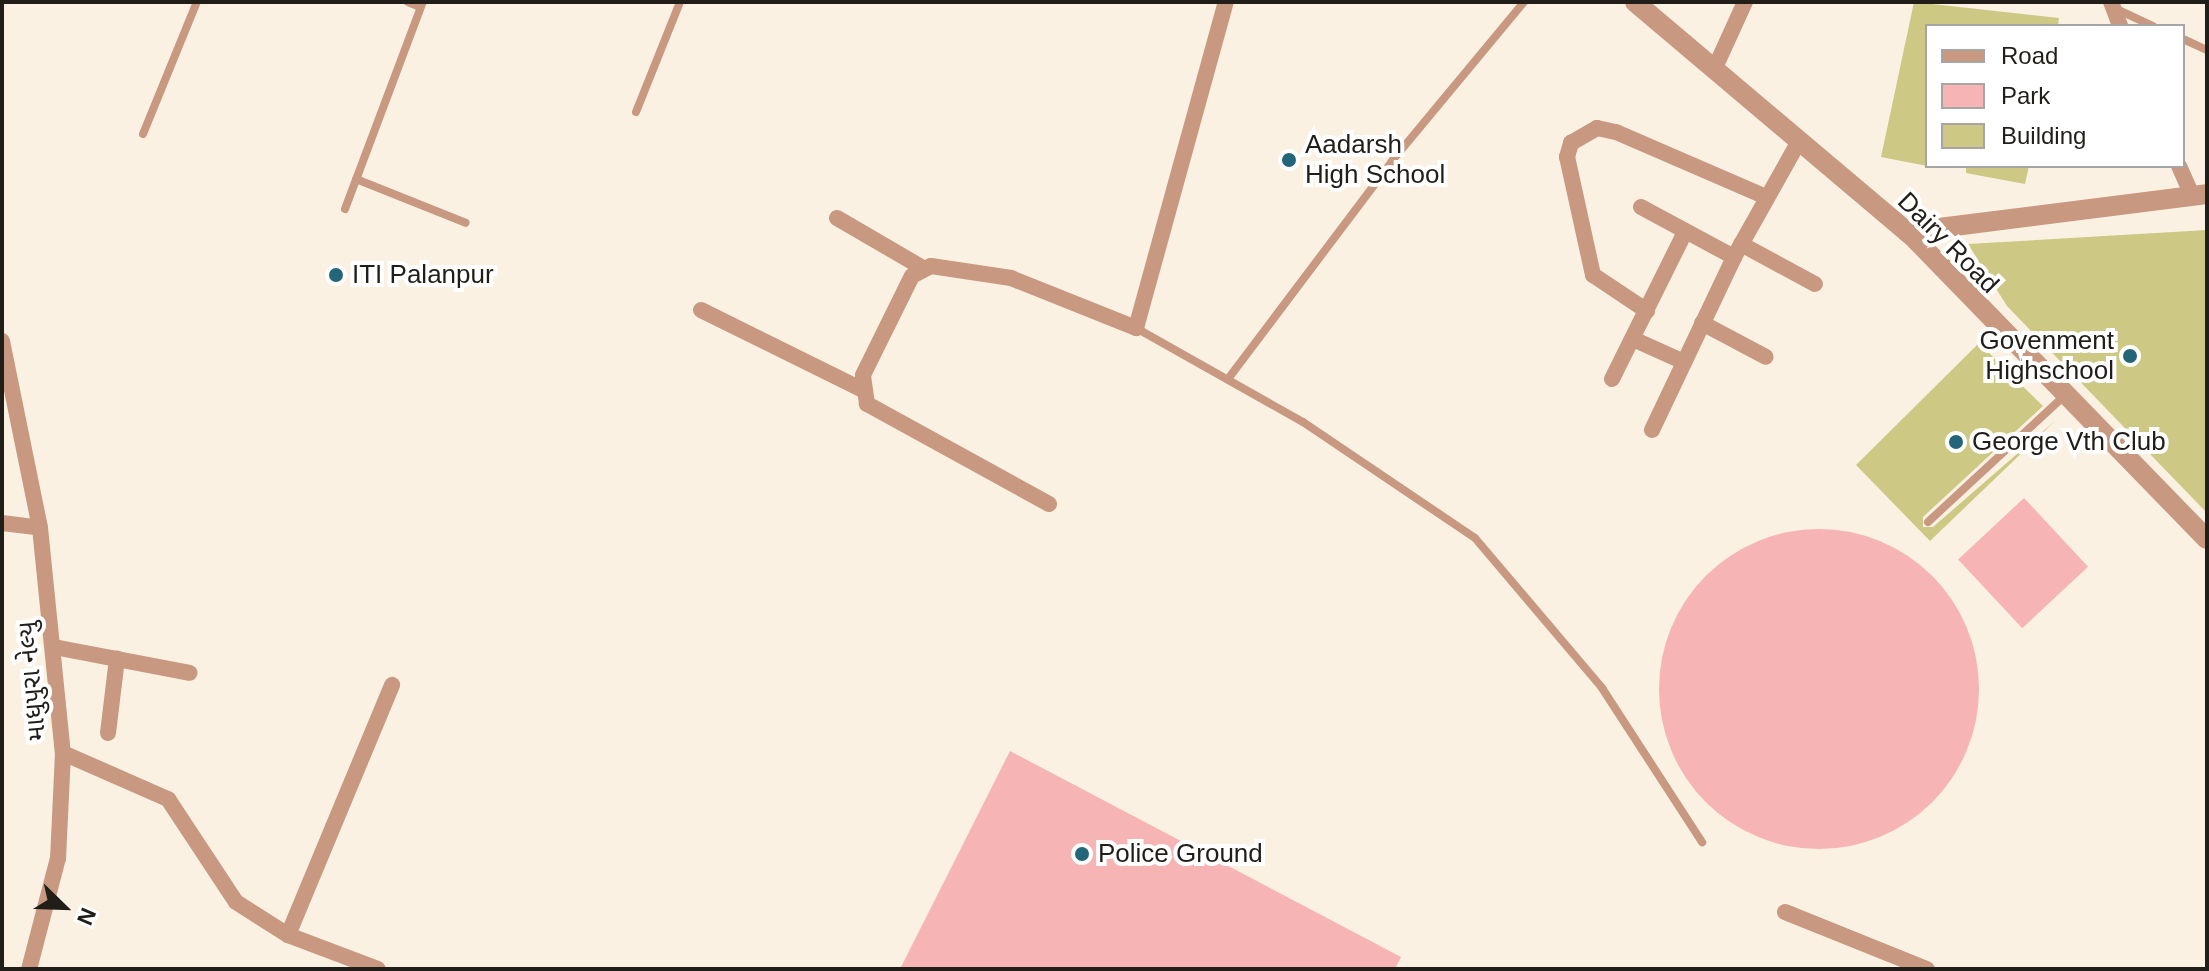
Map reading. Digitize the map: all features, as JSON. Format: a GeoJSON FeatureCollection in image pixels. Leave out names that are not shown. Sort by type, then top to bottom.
{"type":"FeatureCollection","features":[{"type":"Feature","properties":{"kind":"street"},"geometry":{"type":"LineString","coordinates":[[837,218],[923,268],[1011,278],[1136,328],[1226,2]]}},
{"type":"Feature","properties":{"kind":"street","name":"Dairy Road"},"geometry":{"type":"LineString","coordinates":[[1635,2],[1798,143],[1907,232],[2063,397],[2207,539]]}},
{"type":"Feature","properties":{"kind":"street"},"geometry":{"type":"LineString","coordinates":[[1714,70],[1745,2]]}},
{"type":"Feature","properties":{"kind":"street"},"geometry":{"type":"LineString","coordinates":[[2112,5],[2119,24]]}},
{"type":"Feature","properties":{"kind":"street"},"geometry":{"type":"LineString","coordinates":[[1647,311],[1593,275],[1567,157],[1571,143],[1597,128],[1616,132],[1766,197]]}},
{"type":"Feature","properties":{"kind":"street"},"geometry":{"type":"LineString","coordinates":[[1652,430],[1737,250],[1798,143]]}},
{"type":"Feature","properties":{"kind":"street"},"geometry":{"type":"LineString","coordinates":[[1907,232],[2199,194],[2180,168]]}},
{"type":"Feature","properties":{"kind":"street"},"geometry":{"type":"LineString","coordinates":[[1641,207],[1685,232],[1737,250],[1815,284]]}},
{"type":"Feature","properties":{"kind":"street"},"geometry":{"type":"LineString","coordinates":[[1612,379],[1685,232]]}},
{"type":"Feature","properties":{"kind":"street"},"geometry":{"type":"LineString","coordinates":[[861,389],[903,289],[923,268]]}},
{"type":"Feature","properties":{"kind":"street"},"geometry":{"type":"LineString","coordinates":[[701,310],[861,389],[867,404],[1049,504]]}},
{"type":"Feature","properties":{"kind":"street"},"geometry":{"type":"LineString","coordinates":[[1702,323],[1766,357]]}},
{"type":"Feature","properties":{"kind":"street"},"geometry":{"type":"LineString","coordinates":[[1633,339],[1684,362]]}},
{"type":"Feature","properties":{"kind":"street","name":"માધુપુરા નેલ્યુ"},"geometry":{"type":"LineString","coordinates":[[2,341],[10,415],[40,528],[63,753],[58,858],[29,969]]}},
{"type":"Feature","properties":{"kind":"street"},"geometry":{"type":"LineString","coordinates":[[2,523],[40,528]]}},
{"type":"Feature","properties":{"kind":"street"},"geometry":{"type":"LineString","coordinates":[[54,647],[190,673]]}},
{"type":"Feature","properties":{"kind":"street"},"geometry":{"type":"LineString","coordinates":[[108,733],[117,659]]}},
{"type":"Feature","properties":{"kind":"street"},"geometry":{"type":"LineString","coordinates":[[288,935],[392,685]]}},
{"type":"Feature","properties":{"kind":"street"},"geometry":{"type":"LineString","coordinates":[[63,753],[168,799],[226,893],[288,935],[378,969]]}},
{"type":"Feature","properties":{"kind":"street"},"geometry":{"type":"LineString","coordinates":[[1785,912],[1927,969]]}},
{"type":"Feature","properties":{"kind":"lane"},"geometry":{"type":"LineString","coordinates":[[143,134],[197,2]]}},
{"type":"Feature","properties":{"kind":"lane"},"geometry":{"type":"LineString","coordinates":[[345,209],[422,5],[408,2]]}},
{"type":"Feature","properties":{"kind":"lane"},"geometry":{"type":"LineString","coordinates":[[636,112],[680,2]]}},
{"type":"Feature","properties":{"kind":"lane"},"geometry":{"type":"LineString","coordinates":[[1228,379],[1392,161],[1524,2]]}},
{"type":"Feature","properties":{"kind":"lane"},"geometry":{"type":"LineString","coordinates":[[2112,5],[2149,24]]}},
{"type":"Feature","properties":{"kind":"lane"},"geometry":{"type":"LineString","coordinates":[[2185,40],[2207,50]]}},
{"type":"Feature","properties":{"kind":"lane"},"geometry":{"type":"LineString","coordinates":[[356,179],[466,223]]}},
{"type":"Feature","properties":{"kind":"lane"},"geometry":{"type":"LineString","coordinates":[[1136,328],[1228,379],[1475,538],[1602,688],[1702,842]]}},
{"type":"Feature","properties":{"kind":"lane"},"geometry":{"type":"LineString","coordinates":[[1928,522],[2063,397]]}},
{"type":"Feature","properties":{"kind":"green space"},"geometry":{"type":"Polygon","coordinates":[[[2024,498],[2088,567],[2022,628],[1958,559],[2024,498]]]}},
{"type":"Feature","properties":{"kind":"green space"},"geometry":{"type":"Polygon","coordinates":[[[1803,529],[1835,529],[1866,536],[1895,548],[1921,565],[1943,587],[1960,613],[1972,642],[1979,689],[1972,736],[1960,765],[1943,791],[1921,813],[1895,830],[1866,842],[1835,849],[1803,849],[1772,842],[1743,830],[1717,813],[1695,791],[1678,765],[1666,736],[1659,705],[1659,673],[1666,642],[1678,613],[1695,587],[1717,565],[1743,548],[1772,536],[1803,529]]]}},
{"type":"Feature","properties":{"kind":"green space","name":"Police Ground"},"geometry":{"type":"Polygon","coordinates":[[[1010,751],[1401,957],[1395,969],[900,969],[1010,751]]]}},
{"type":"Feature","properties":{"kind":"building"},"geometry":{"type":"Polygon","coordinates":[[[1914,2],[2059,18],[2058,24],[1925,24],[1925,166],[1881,157],[1914,2]]]}},
{"type":"Feature","properties":{"kind":"building"},"geometry":{"type":"Polygon","coordinates":[[[1966,168],[2029,168],[2025,184],[1966,173],[1966,168]]]}},
{"type":"Feature","properties":{"kind":"building","name":"Govenment Highschool"},"geometry":{"type":"Polygon","coordinates":[[[2207,230],[2207,513],[2007,306],[1968,244],[2207,230]]]}},
{"type":"Feature","properties":{"kind":"building","name":"George Vth Club"},"geometry":{"type":"Polygon","coordinates":[[[1979,343],[2043,406],[1923,517],[1923,527],[1933,527],[2056,420],[1930,541],[1856,465],[1979,343]]]}},
{"type":"Feature","properties":{"kind":"place","name":"Aadarsh High School"},"geometry":{"type":"Point","coordinates":[1289,160]}},
{"type":"Feature","properties":{"kind":"place","name":"ITI Palanpur"},"geometry":{"type":"Point","coordinates":[336,275]}},
{"type":"Feature","properties":{"kind":"place","name":"Govenment Highschool"},"geometry":{"type":"Point","coordinates":[2130,356]}},
{"type":"Feature","properties":{"kind":"place","name":"George Vth Club"},"geometry":{"type":"Point","coordinates":[1956,442]}},
{"type":"Feature","properties":{"kind":"place","name":"Police Ground"},"geometry":{"type":"Point","coordinates":[1082,854]}}]}
